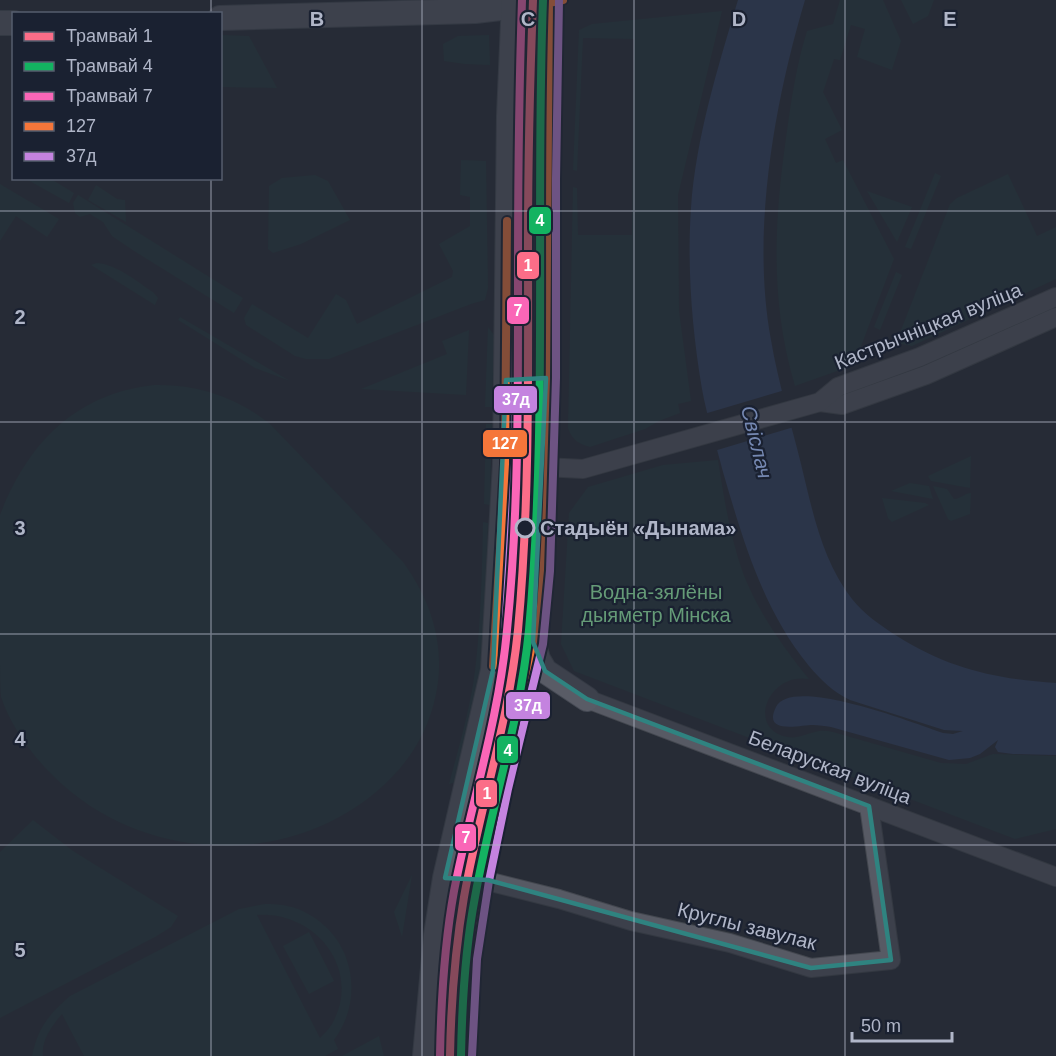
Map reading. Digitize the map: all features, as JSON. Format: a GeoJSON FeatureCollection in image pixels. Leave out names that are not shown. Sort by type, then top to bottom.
{"type":"FeatureCollection","features":[{"type":"Feature","properties":{"kind":"main road"},"geometry":{"type":"LineString","coordinates":[[222,18],[475,10],[516,2],[554,1],[546,179],[546,378],[542,540],[533,642],[479,879],[467,958],[461,1056]]}},
{"type":"Feature","properties":{"kind":"main road"},"geometry":{"type":"LineString","coordinates":[[425,1056],[436,935],[445,878],[493,670],[505,464],[509,116],[516,2]]}},
{"type":"Feature","properties":{"kind":"main road"},"geometry":{"type":"LineString","coordinates":[[506,380],[546,378]]}},
{"type":"Feature","properties":{"kind":"main road"},"geometry":{"type":"LineString","coordinates":[[505,464],[544,467]]}},
{"type":"Feature","properties":{"kind":"main road"},"geometry":{"type":"LineString","coordinates":[[533,642],[538,659],[545,671],[587,699]]}},
{"type":"Feature","properties":{"kind":"main road"},"geometry":{"type":"LineString","coordinates":[[517,707],[529,697],[545,691],[587,699]]}},
{"type":"Feature","properties":{"kind":"main road"},"geometry":{"type":"LineString","coordinates":[[445,878],[479,879]]}},
{"type":"Feature","properties":{"kind":"street","name":"Кастрычніцкая вуліца"},"geometry":{"type":"LineString","coordinates":[[820,402],[838,387],[920,357],[1056,297]]}},
{"type":"Feature","properties":{"kind":"street","name":"Кастрычніцкая вуліца"},"geometry":{"type":"LineString","coordinates":[[544,467],[583,469],[820,402],[842,405],[926,375],[1056,317]]}},
{"type":"Feature","properties":{"kind":"street","name":"Беларуская вуліца"},"geometry":{"type":"LineString","coordinates":[[587,699],[1056,877]]}},
{"type":"Feature","properties":{"kind":"street","name":"Круглы завулак"},"geometry":{"type":"LineString","coordinates":[[479,879],[559,899],[631,921],[730,943],[811,968],[891,960],[869,806]]}},
{"type":"Feature","properties":{"kind":"highlighted area"},"geometry":{"type":"Polygon","coordinates":[[[546,378],[533,642],[545,671],[587,699],[869,806],[891,960],[811,968],[488,880],[445,878],[493,670],[506,380],[546,378]]]}},
{"type":"Feature","properties":{"kind":"green space"},"geometry":{"type":"Polygon","coordinates":[[[840,0],[883,0],[901,41],[892,70],[857,57],[865,29],[851,25],[840,60],[834,59],[823,92],[842,130],[825,139],[836,163],[843,160],[894,259],[854,365],[795,386],[781,324],[778,293],[777,232],[782,170],[794,84],[807,31],[833,24],[840,0]]]}},
{"type":"Feature","properties":{"kind":"green space"},"geometry":{"type":"Polygon","coordinates":[[[901,0],[934,0],[928,16],[913,24],[901,0]]]}},
{"type":"Feature","properties":{"kind":"green space"},"geometry":{"type":"Polygon","coordinates":[[[722,11],[678,195],[679,311],[691,401],[678,404],[680,413],[645,429],[590,447],[586,446],[574,438],[568,428],[573,187],[577,188],[578,235],[632,235],[634,39],[583,38],[577,171],[573,170],[579,30],[592,24],[722,11]]]}},
{"type":"Feature","properties":{"kind":"green space"},"geometry":{"type":"Polygon","coordinates":[[[222,35],[249,36],[277,88],[222,87],[222,35]]]}},
{"type":"Feature","properties":{"kind":"green space"},"geometry":{"type":"Polygon","coordinates":[[[489,35],[490,65],[444,61],[443,44],[458,36],[489,35]]]}},
{"type":"Feature","properties":{"kind":"green space"},"geometry":{"type":"Polygon","coordinates":[[[461,160],[486,161],[488,288],[485,300],[329,359],[306,359],[295,356],[246,325],[244,318],[252,304],[308,338],[336,294],[346,300],[357,324],[452,277],[453,271],[439,244],[470,226],[470,197],[460,195],[461,160]]]}},
{"type":"Feature","properties":{"kind":"green space"},"geometry":{"type":"Polygon","coordinates":[[[935,173],[941,176],[911,249],[905,247],[935,173]]]}},
{"type":"Feature","properties":{"kind":"green space"},"geometry":{"type":"Polygon","coordinates":[[[1008,174],[1037,236],[1056,227],[1056,279],[912,346],[896,343],[950,204],[957,198],[1008,174]]]}},
{"type":"Feature","properties":{"kind":"green space"},"geometry":{"type":"Polygon","coordinates":[[[315,175],[328,181],[350,220],[301,244],[273,253],[268,249],[269,186],[282,178],[315,175]]]}},
{"type":"Feature","properties":{"kind":"green space"},"geometry":{"type":"Polygon","coordinates":[[[28,180],[53,180],[74,193],[69,203],[28,180]]]}},
{"type":"Feature","properties":{"kind":"green space"},"geometry":{"type":"Polygon","coordinates":[[[0,184],[59,219],[47,237],[16,216],[0,241],[0,184]]]}},
{"type":"Feature","properties":{"kind":"green space"},"geometry":{"type":"Polygon","coordinates":[[[96,185],[117,199],[125,200],[126,222],[88,200],[96,185]]]}},
{"type":"Feature","properties":{"kind":"green space"},"geometry":{"type":"Polygon","coordinates":[[[867,191],[912,207],[897,242],[867,191]]]}},
{"type":"Feature","properties":{"kind":"green space"},"geometry":{"type":"Polygon","coordinates":[[[78,195],[243,298],[234,313],[112,236],[103,222],[90,214],[80,217],[75,213],[73,203],[78,195]]]}},
{"type":"Feature","properties":{"kind":"green space"},"geometry":{"type":"Polygon","coordinates":[[[97,263],[119,270],[153,292],[158,298],[155,305],[91,265],[97,263]]]}},
{"type":"Feature","properties":{"kind":"green space"},"geometry":{"type":"Polygon","coordinates":[[[896,272],[902,275],[880,330],[874,327],[896,272]]]}},
{"type":"Feature","properties":{"kind":"green space"},"geometry":{"type":"Polygon","coordinates":[[[180,317],[290,381],[255,368],[178,320],[180,317]]]}},
{"type":"Feature","properties":{"kind":"green space"},"geometry":{"type":"Polygon","coordinates":[[[488,327],[494,335],[492,407],[485,407],[488,327]]]}},
{"type":"Feature","properties":{"kind":"green space"},"geometry":{"type":"Polygon","coordinates":[[[469,330],[466,395],[361,389],[447,354],[442,341],[469,330]]]}},
{"type":"Feature","properties":{"kind":"green space"},"geometry":{"type":"Polygon","coordinates":[[[154,385],[186,387],[216,394],[244,406],[270,424],[403,562],[421,592],[434,624],[439,676],[428,723],[415,748],[376,792],[341,816],[302,833],[261,843],[218,846],[176,841],[136,829],[97,810],[53,776],[19,733],[1,697],[0,515],[11,489],[40,445],[58,426],[78,411],[126,390],[154,385]]]}},
{"type":"Feature","properties":{"kind":"green space"},"geometry":{"type":"Polygon","coordinates":[[[486,424],[492,424],[490,505],[484,504],[486,424]]]}},
{"type":"Feature","properties":{"kind":"green space"},"geometry":{"type":"Polygon","coordinates":[[[971,456],[970,488],[931,481],[928,476],[971,456]]]}},
{"type":"Feature","properties":{"kind":"green space","name":"Водна-зялёны дыяметр Мінска"},"geometry":{"type":"Polygon","coordinates":[[[718,460],[731,531],[743,573],[772,629],[809,679],[795,679],[782,684],[773,692],[767,702],[765,713],[767,724],[774,732],[787,737],[798,737],[820,731],[833,732],[941,763],[966,764],[993,754],[1056,756],[1056,829],[1015,839],[574,671],[561,644],[569,513],[588,487],[663,465],[718,460]]]}},
{"type":"Feature","properties":{"kind":"green space"},"geometry":{"type":"Polygon","coordinates":[[[910,483],[929,486],[933,499],[891,491],[910,483]]]}},
{"type":"Feature","properties":{"kind":"green space"},"geometry":{"type":"Polygon","coordinates":[[[933,486],[947,489],[954,499],[971,493],[970,514],[951,521],[948,519],[933,486]]]}},
{"type":"Feature","properties":{"kind":"green space"},"geometry":{"type":"Polygon","coordinates":[[[882,498],[929,505],[892,522],[888,518],[882,498]]]}},
{"type":"Feature","properties":{"kind":"green space"},"geometry":{"type":"Polygon","coordinates":[[[483,522],[488,523],[484,633],[480,672],[456,782],[449,784],[467,714],[475,671],[482,578],[483,522]]]}},
{"type":"Feature","properties":{"kind":"green space"},"geometry":{"type":"Polygon","coordinates":[[[33,820],[73,851],[178,916],[171,927],[155,937],[0,1018],[0,852],[33,820]]]}},
{"type":"Feature","properties":{"kind":"green space"},"geometry":{"type":"Polygon","coordinates":[[[412,875],[402,937],[394,912],[412,875]]]}},
{"type":"Feature","properties":{"kind":"green space"},"geometry":{"type":"Polygon","coordinates":[[[265,904],[294,908],[305,912],[325,926],[337,940],[350,972],[351,990],[349,1007],[334,1040],[338,1049],[325,1056],[84,1056],[62,1014],[45,1039],[43,1056],[32,1056],[37,1037],[45,1023],[70,996],[239,909],[265,904]],[[257,915],[320,1038],[332,1024],[340,1003],[342,983],[337,964],[328,947],[314,933],[298,923],[278,916],[257,915]]]}},
{"type":"Feature","properties":{"kind":"green space"},"geometry":{"type":"Polygon","coordinates":[[[309,932],[334,981],[309,994],[283,946],[309,932]]]}},
{"type":"Feature","properties":{"kind":"green space"},"geometry":{"type":"Polygon","coordinates":[[[379,1036],[384,1056],[342,1056],[379,1036]]]}},
{"type":"Feature","properties":{"kind":"water","name":"Свіслач"},"geometry":{"type":"Polygon","coordinates":[[[738,0],[805,0],[784,82],[769,169],[765,213],[765,299],[781,387],[819,534],[833,568],[852,599],[867,615],[897,636],[935,657],[993,675],[1056,683],[1056,755],[998,752],[995,747],[998,740],[980,754],[970,758],[949,760],[831,727],[813,725],[792,727],[778,725],[774,722],[776,707],[787,699],[805,696],[829,699],[883,712],[943,733],[953,734],[963,731],[944,730],[850,700],[823,681],[809,666],[779,622],[756,574],[738,523],[702,389],[693,321],[690,253],[691,208],[698,155],[709,102],[738,0]]]}},
{"type":"Feature","properties":{"kind":"pier"},"geometry":{"type":"Polygon","coordinates":[[[785,390],[794,427],[714,451],[704,414],[785,390]]]}},
{"type":"Feature","properties":{"kind":"tram line","name":"7"},"geometry":{"type":"LineString","coordinates":[[440,1056],[444,973],[454,891],[498,696],[511,585],[517,451],[518,170],[522,0]]}},
{"type":"Feature","properties":{"kind":"tram line","name":"1"},"geometry":{"type":"LineString","coordinates":[[450,1056],[454,976],[461,917],[508,697],[514,664],[522,582],[528,435],[528,180],[533,0]]}},
{"type":"Feature","properties":{"kind":"tram line","name":"4"},"geometry":{"type":"LineString","coordinates":[[461,1056],[465,976],[472,917],[519,697],[529,630],[535,552],[540,394],[543,0]]}},
{"type":"Feature","properties":{"kind":"transit line","name":"37д"},"geometry":{"type":"LineString","coordinates":[[472,1056],[477,959],[489,881],[508,789],[543,644],[550,571],[556,378],[559,0]]}},
{"type":"Feature","properties":{"kind":"transit line","name":"127"},"geometry":{"type":"LineString","coordinates":[[461,1056],[467,958],[479,879],[498,787],[533,642],[540,570],[546,378],[549,3],[563,0]]}},
{"type":"Feature","properties":{"kind":"transit line","name":"127"},"geometry":{"type":"LineString","coordinates":[[493,666],[505,464],[507,221]]}},
{"type":"Feature","properties":{"kind":"transit line","name":"37д"},"geometry":{"type":"LineString","coordinates":[[503,667],[515,464],[517,221]]}},
{"type":"Feature","properties":{"kind":"place","name":"Стадыён «Дынама»"},"geometry":{"type":"Point","coordinates":[525,528]}}]}
